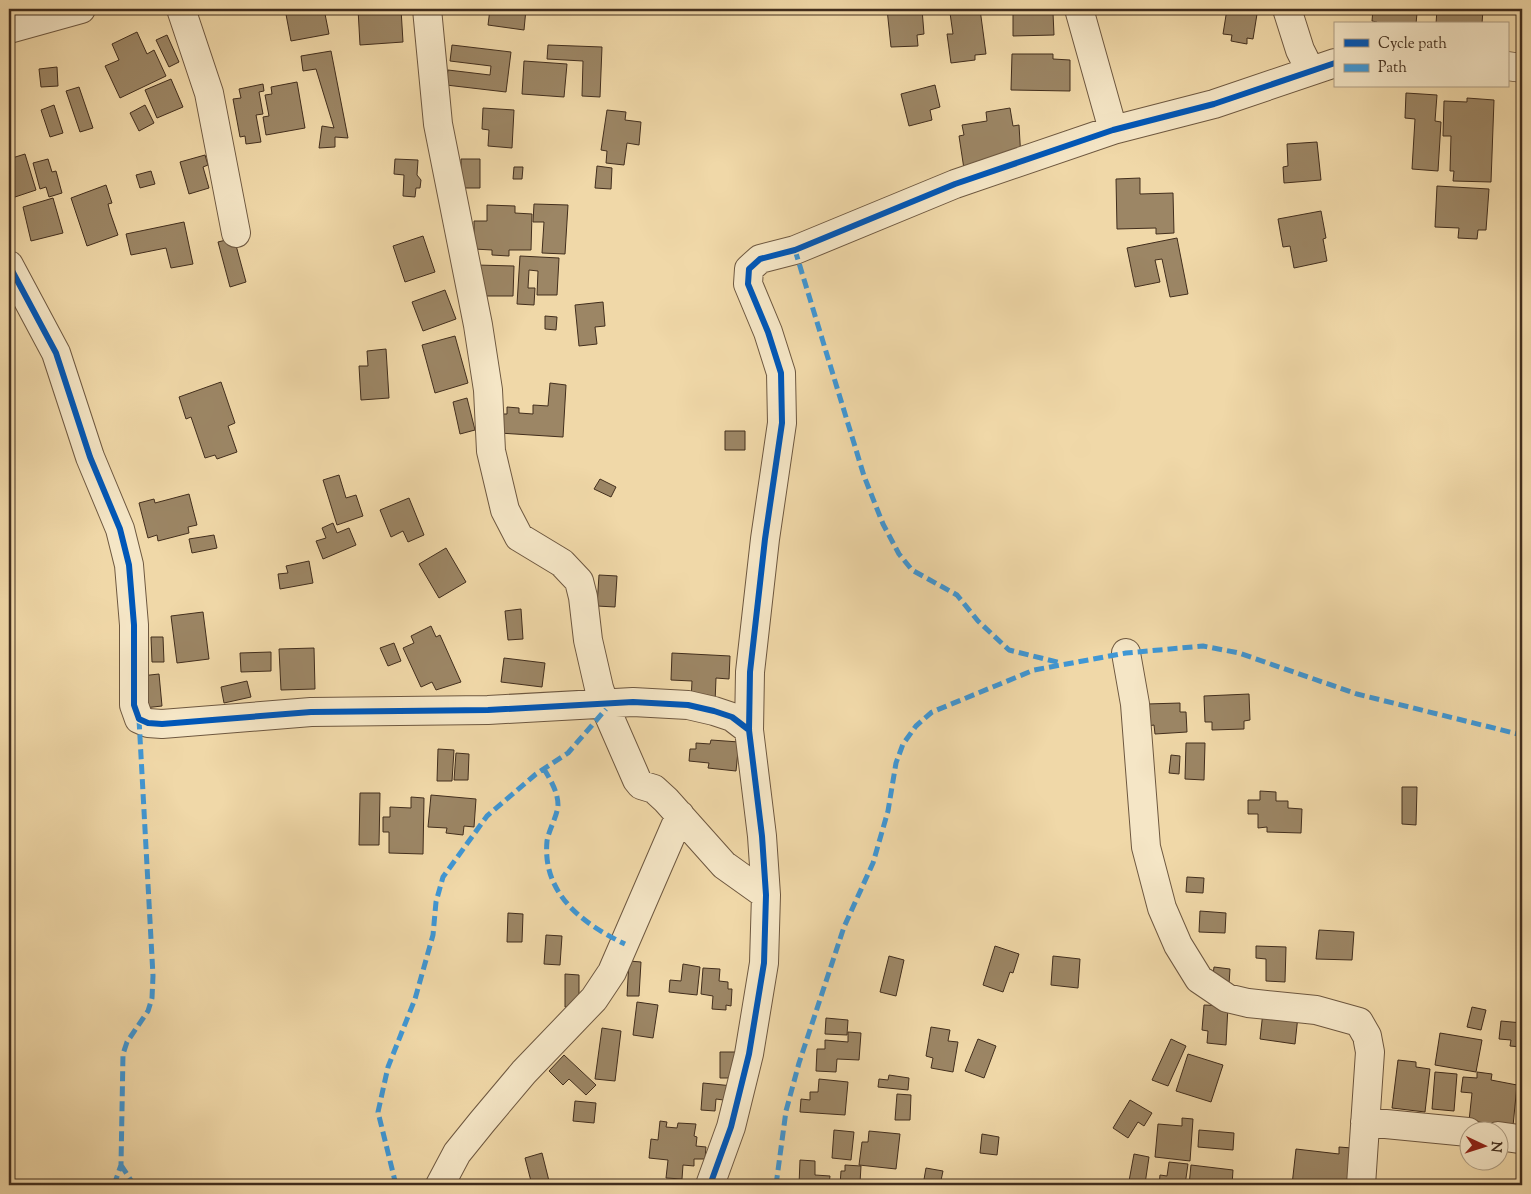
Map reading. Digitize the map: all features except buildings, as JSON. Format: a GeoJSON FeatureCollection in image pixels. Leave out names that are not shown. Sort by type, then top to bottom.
{"type":"FeatureCollection","features":[{"type":"Feature","properties":{"kind":"street"},"geometry":{"type":"LineString","coordinates":[[9,29],[82,9]]}},
{"type":"Feature","properties":{"kind":"street"},"geometry":{"type":"LineString","coordinates":[[181,9],[209,93],[236,233]]}},
{"type":"Feature","properties":{"kind":"street"},"geometry":{"type":"LineString","coordinates":[[427,9],[438,124],[478,325],[488,390],[491,451],[505,510],[519,537],[562,563],[579,581],[592,664],[604,704],[637,780],[641,784],[656,790],[724,865],[766,895]]}},
{"type":"Feature","properties":{"kind":"street"},"geometry":{"type":"LineString","coordinates":[[1079,9],[1113,130]]}},
{"type":"Feature","properties":{"kind":"street"},"geometry":{"type":"LineString","coordinates":[[1287,9],[1300,50],[1322,66]]}},
{"type":"Feature","properties":{"kind":"street"},"geometry":{"type":"LineString","coordinates":[[710,1185],[732,1127],[749,1054],[764,963],[766,895],[762,836],[749,730],[750,672],[765,539],[782,423],[781,373],[768,332],[748,284],[749,269],[760,259],[795,250],[955,184],[1113,130],[1214,104],[1322,66]]}},
{"type":"Feature","properties":{"kind":"street"},"geometry":{"type":"LineString","coordinates":[[1508,66],[1522,68]]}},
{"type":"Feature","properties":{"kind":"street"},"geometry":{"type":"LineString","coordinates":[[9,265],[56,353],[90,457],[120,529],[129,565],[134,625],[134,705],[140,719],[148,723],[162,724],[311,712],[380,713],[648,702],[688,705],[732,717],[749,730]]}},
{"type":"Feature","properties":{"kind":"street"},"geometry":{"type":"LineString","coordinates":[[1126,652],[1137,722],[1146,847],[1162,908],[1178,944],[1199,979],[1227,998],[1248,1003],[1316,1010],[1359,1022],[1367,1036],[1370,1052],[1361,1185]]}},
{"type":"Feature","properties":{"kind":"street"},"geometry":{"type":"LineString","coordinates":[[440,1185],[457,1153],[524,1072],[594,998],[612,972],[680,815]]}},
{"type":"Feature","properties":{"kind":"street"},"geometry":{"type":"LineString","coordinates":[[1365,1122],[1458,1131]]}},
{"type":"Feature","properties":{"kind":"marked path"},"geometry":{"type":"LineString","coordinates":[[795,250],[864,476],[883,524],[899,554],[912,570],[957,595],[978,621],[1009,650],[1061,663]]}},
{"type":"Feature","properties":{"kind":"marked path"},"geometry":{"type":"LineString","coordinates":[[776,1185],[786,1111],[799,1063],[844,927],[873,863],[888,811],[896,763],[903,744],[916,726],[932,712],[1034,670],[1126,653],[1203,646],[1239,653],[1357,694],[1522,735]]}},
{"type":"Feature","properties":{"kind":"marked path"},"geometry":{"type":"LineString","coordinates":[[396,1185],[378,1112],[388,1067],[415,999],[433,935],[436,902],[443,877],[487,816],[536,774],[568,753],[606,709]]}},
{"type":"Feature","properties":{"kind":"marked path"},"geometry":{"type":"LineString","coordinates":[[114,1185],[121,1165],[123,1054],[127,1042],[148,1011],[152,998],[153,976],[139,719]]}},
{"type":"Feature","properties":{"kind":"marked path"},"geometry":{"type":"LineString","coordinates":[[544,769],[558,800],[556,814],[547,841],[547,860],[551,877],[558,892],[581,917],[594,927],[625,944]]}},
{"type":"Feature","properties":{"kind":"marked path"},"geometry":{"type":"LineString","coordinates":[[121,1165],[134,1185]]}},
{"type":"Feature","properties":{"kind":"cycle path"},"geometry":{"type":"LineString","coordinates":[[710,1185],[731,1127],[749,1054],[764,963],[766,895],[762,836],[749,730],[750,672],[765,539],[782,423],[781,373],[768,332],[748,284],[749,269],[760,259],[795,250],[955,184],[1113,130],[1214,104],[1334,63]]}},
{"type":"Feature","properties":{"kind":"cycle path"},"geometry":{"type":"LineString","coordinates":[[9,265],[56,353],[90,457],[120,529],[129,565],[134,625],[134,705],[139,719],[148,723],[162,724],[311,712],[488,710],[633,702],[688,705],[714,711],[732,717],[749,730]]}}]}
